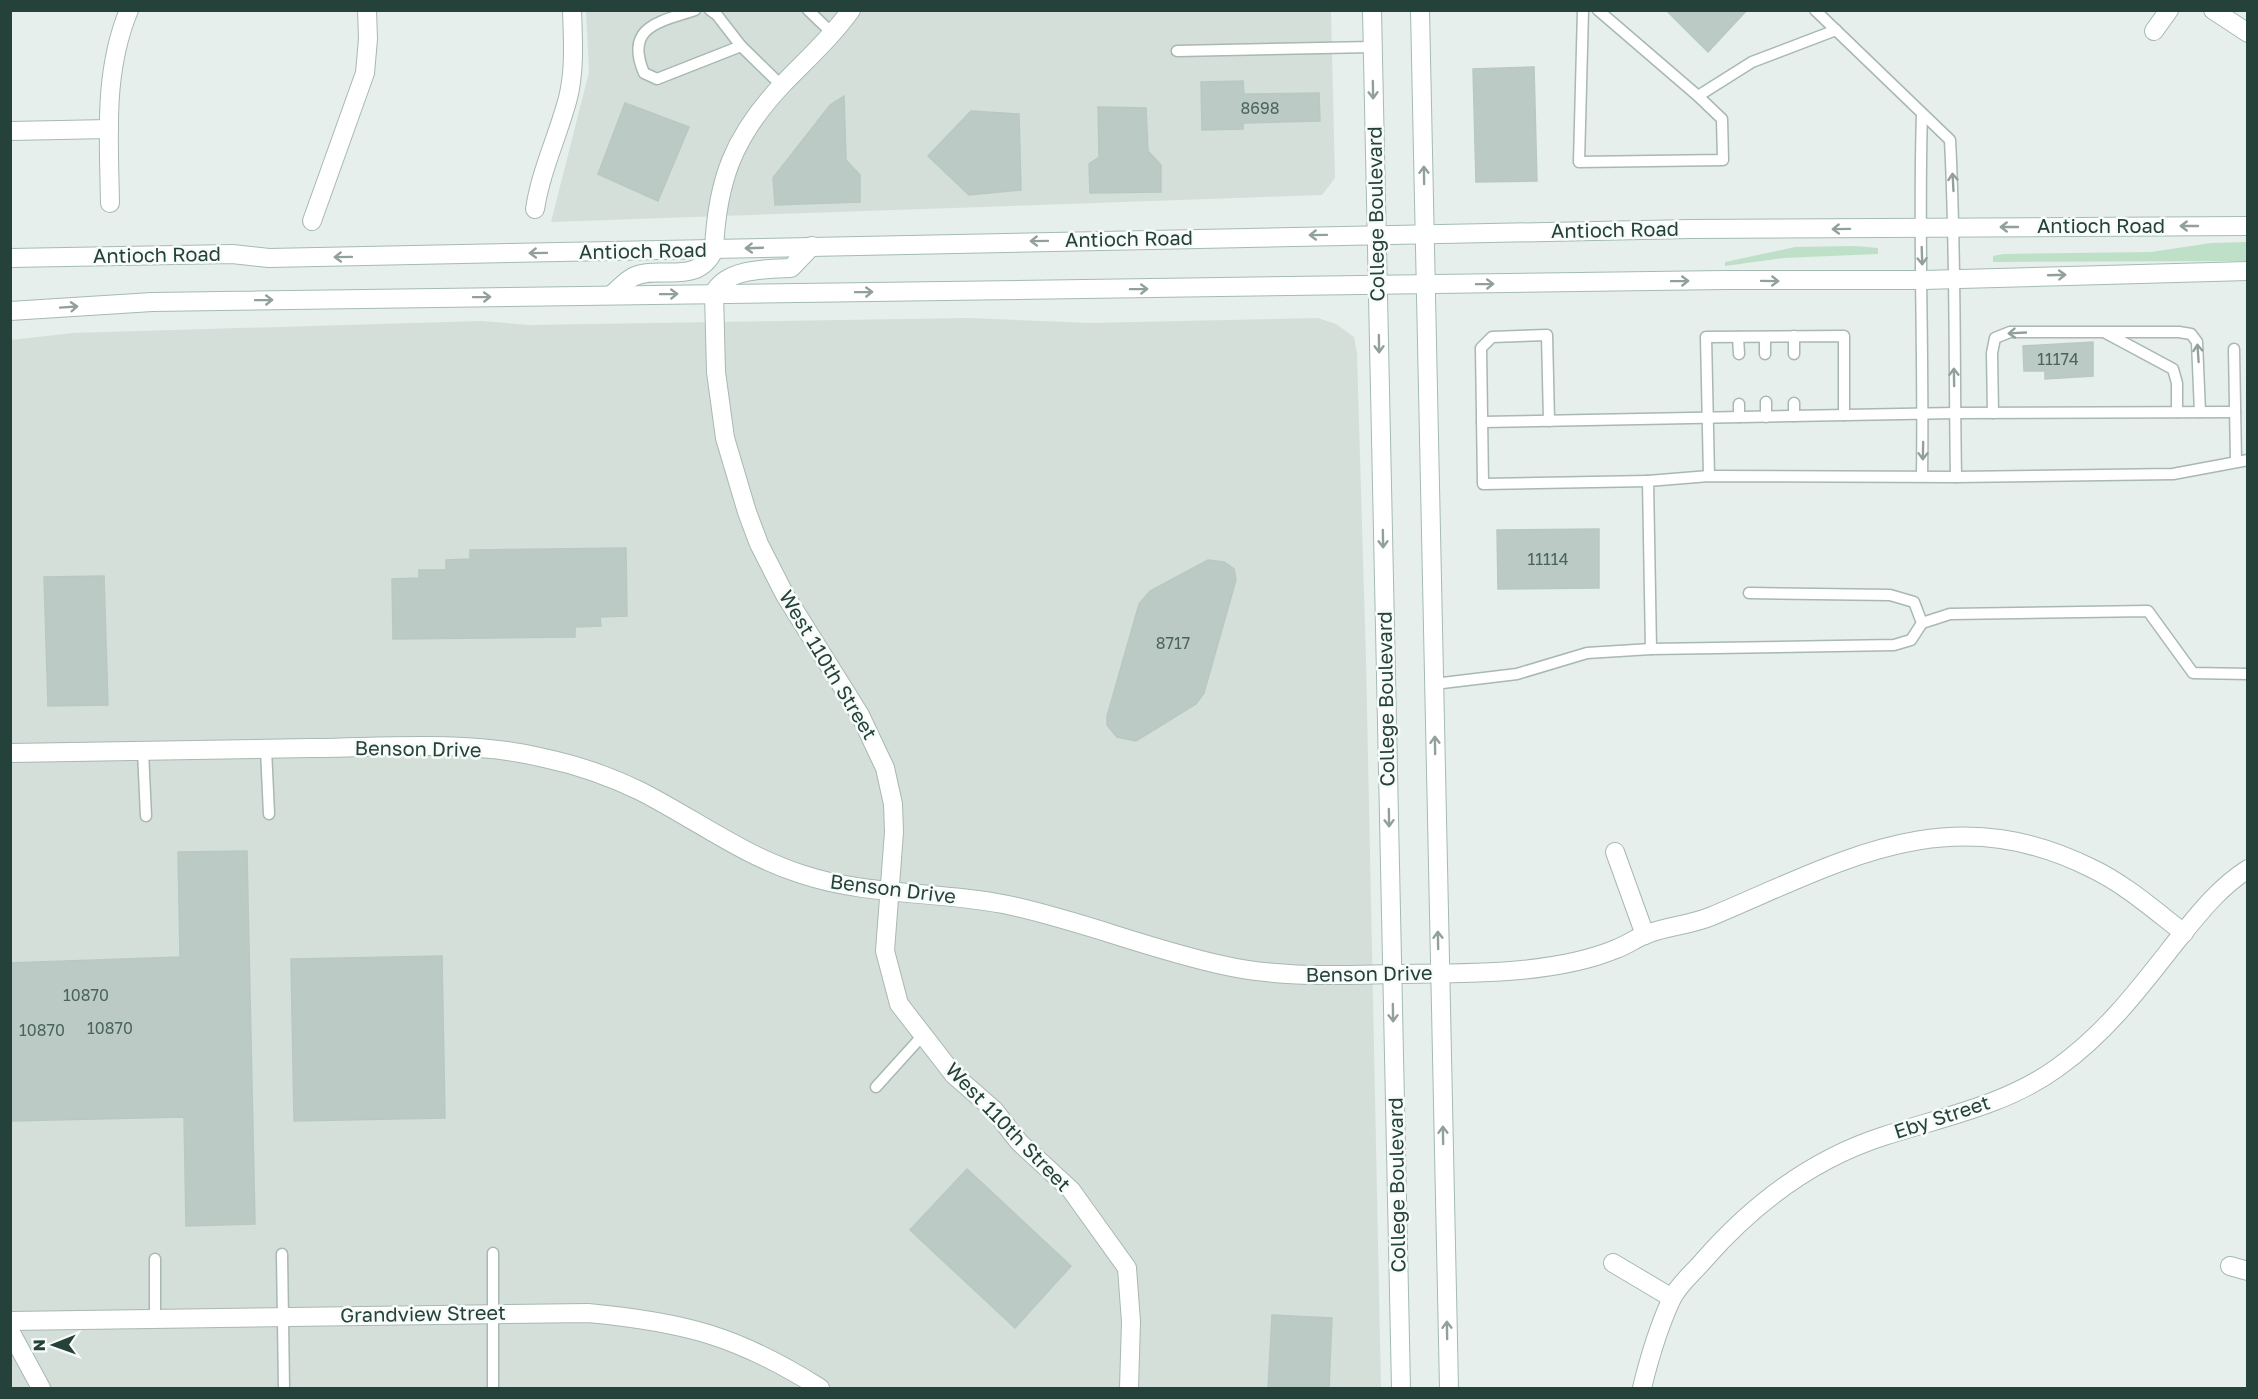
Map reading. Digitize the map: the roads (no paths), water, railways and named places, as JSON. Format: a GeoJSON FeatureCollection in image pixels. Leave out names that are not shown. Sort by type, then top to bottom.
{"type":"FeatureCollection","features":[{"type":"Feature","properties":{"kind":"main road"},"geometry":{"type":"LineString","coordinates":[[110,203],[110,78],[116,46],[129,10]]}},
{"type":"Feature","properties":{"kind":"main road"},"geometry":{"type":"LineString","coordinates":[[312,221],[365,73],[368,39],[367,10]]}},
{"type":"Feature","properties":{"kind":"main road"},"geometry":{"type":"LineString","coordinates":[[535,209],[539,183],[569,95],[573,52],[572,10]]}},
{"type":"Feature","properties":{"kind":"main road"},"geometry":{"type":"LineString","coordinates":[[611,295],[634,276],[693,270],[704,263],[714,250],[716,212],[728,165],[744,133],[782,86],[851,10]]}},
{"type":"Feature","properties":{"kind":"main road","name":"College Boulevard"},"geometry":{"type":"LineString","coordinates":[[1372,10],[1401,1389]]}},
{"type":"Feature","properties":{"kind":"main road"},"geometry":{"type":"LineString","coordinates":[[1420,10],[1449,1389]]}},
{"type":"Feature","properties":{"kind":"main road"},"geometry":{"type":"LineString","coordinates":[[2154,31],[2169,10]]}},
{"type":"Feature","properties":{"kind":"main road"},"geometry":{"type":"LineString","coordinates":[[2213,10],[2247,33]]}},
{"type":"Feature","properties":{"kind":"main road"},"geometry":{"type":"LineString","coordinates":[[10,131],[109,129]]}},
{"type":"Feature","properties":{"kind":"main road","name":"Antioch Road"},"geometry":{"type":"LineString","coordinates":[[10,258],[232,254],[269,258],[1376,234],[2247,226]]}},
{"type":"Feature","properties":{"kind":"main road"},"geometry":{"type":"LineString","coordinates":[[714,293],[726,282],[746,272],[791,268],[812,246]]}},
{"type":"Feature","properties":{"kind":"main road"},"geometry":{"type":"LineString","coordinates":[[10,311],[163,302],[714,293],[1923,280],[2247,271]]}},
{"type":"Feature","properties":{"kind":"main road","name":"West 110th Street"},"geometry":{"type":"LineString","coordinates":[[714,293],[716,372],[725,438],[738,486],[759,544],[780,585],[861,714],[885,768],[893,813],[891,891],[885,951],[899,1004],[954,1075],[994,1110],[1019,1142],[1071,1190],[1127,1268],[1131,1322],[1129,1389]]}},
{"type":"Feature","properties":{"kind":"main road","name":"Benson Drive"},"geometry":{"type":"LineString","coordinates":[[10,753],[437,746],[536,756],[619,781],[763,860],[834,884],[965,898],[1007,905],[1221,965],[1307,976],[1439,974],[1543,967],[1614,951],[1645,935],[1703,920],[1844,859],[1886,845],[1930,837],[1983,838],[2023,844],[2068,858],[2119,884],[2184,933]]}},
{"type":"Feature","properties":{"kind":"main road"},"geometry":{"type":"LineString","coordinates":[[1616,852],[1645,935]]}},
{"type":"Feature","properties":{"kind":"main road","name":"Eby Street"},"geometry":{"type":"LineString","coordinates":[[1642,1389],[1672,1298],[1685,1279],[1753,1209],[1792,1179],[1829,1158],[1882,1136],[2006,1096],[2056,1069],[2089,1043],[2118,1015],[2205,905],[2247,869]]}},
{"type":"Feature","properties":{"kind":"main road"},"geometry":{"type":"LineString","coordinates":[[1613,1263],[1672,1298]]}},
{"type":"Feature","properties":{"kind":"main road","name":"Grandview Street"},"geometry":{"type":"LineString","coordinates":[[10,1321],[588,1313],[651,1319],[699,1329],[772,1359],[820,1389]]}},
{"type":"Feature","properties":{"kind":"main road"},"geometry":{"type":"LineString","coordinates":[[10,1331],[41,1389]]}},
{"type":"Feature","properties":{"kind":"lane"},"geometry":{"type":"LineString","coordinates":[[695,10],[649,26],[639,40],[638,61],[644,73],[657,79],[741,46]]}},
{"type":"Feature","properties":{"kind":"lane"},"geometry":{"type":"LineString","coordinates":[[710,10],[717,15],[741,46],[782,86]]}},
{"type":"Feature","properties":{"kind":"lane"},"geometry":{"type":"LineString","coordinates":[[808,10],[832,33]]}},
{"type":"Feature","properties":{"kind":"lane"},"geometry":{"type":"LineString","coordinates":[[1583,10],[1579,162],[1723,160],[1722,119],[1598,10]]}},
{"type":"Feature","properties":{"kind":"lane"},"geometry":{"type":"LineString","coordinates":[[1815,10],[1950,140],[1956,278],[1953,318],[1956,477]]}},
{"type":"Feature","properties":{"kind":"lane"},"geometry":{"type":"LineString","coordinates":[[1698,96],[1752,62],[1836,30]]}},
{"type":"Feature","properties":{"kind":"lane"},"geometry":{"type":"LineString","coordinates":[[1178,51],[1372,47]]}},
{"type":"Feature","properties":{"kind":"lane"},"geometry":{"type":"LineString","coordinates":[[1922,114],[1920,228],[1923,280],[1922,476]]}},
{"type":"Feature","properties":{"kind":"lane"},"geometry":{"type":"LineString","coordinates":[[1993,413],[1992,353],[1995,338],[2010,332],[2179,332],[2191,334],[2197,342],[2200,412]]}},
{"type":"Feature","properties":{"kind":"lane"},"geometry":{"type":"LineString","coordinates":[[2104,332],[2174,369],[2177,383],[2177,412]]}},
{"type":"Feature","properties":{"kind":"lane"},"geometry":{"type":"LineString","coordinates":[[1549,421],[1547,335],[1492,337],[1481,348],[1483,484],[1648,481],[1709,476],[1956,477],[2173,474],[2242,461],[2235,411],[2234,349]]}},
{"type":"Feature","properties":{"kind":"lane"},"geometry":{"type":"LineString","coordinates":[[1794,336],[1794,354]]}},
{"type":"Feature","properties":{"kind":"lane"},"geometry":{"type":"LineString","coordinates":[[1709,476],[1706,337],[1844,336],[1844,415]]}},
{"type":"Feature","properties":{"kind":"lane"},"geometry":{"type":"LineString","coordinates":[[1738,337],[1739,354]]}},
{"type":"Feature","properties":{"kind":"lane"},"geometry":{"type":"LineString","coordinates":[[1765,337],[1765,354]]}},
{"type":"Feature","properties":{"kind":"lane"},"geometry":{"type":"LineString","coordinates":[[1766,402],[1766,417]]}},
{"type":"Feature","properties":{"kind":"lane"},"geometry":{"type":"LineString","coordinates":[[1794,403],[1794,416]]}},
{"type":"Feature","properties":{"kind":"lane"},"geometry":{"type":"LineString","coordinates":[[1739,404],[1739,417]]}},
{"type":"Feature","properties":{"kind":"lane"},"geometry":{"type":"LineString","coordinates":[[1482,422],[1955,413],[2235,411]]}},
{"type":"Feature","properties":{"kind":"lane"},"geometry":{"type":"LineString","coordinates":[[1648,481],[1651,649]]}},
{"type":"Feature","properties":{"kind":"lane"},"geometry":{"type":"LineString","coordinates":[[1749,593],[1890,595],[1914,602],[1922,623]]}},
{"type":"Feature","properties":{"kind":"lane"},"geometry":{"type":"LineString","coordinates":[[1434,684],[1517,674],[1587,653],[1651,649],[1894,645],[1911,640],[1922,623],[1950,614],[2148,611],[2193,673],[2247,674]]}},
{"type":"Feature","properties":{"kind":"lane"},"geometry":{"type":"LineString","coordinates":[[266,749],[269,814]]}},
{"type":"Feature","properties":{"kind":"lane"},"geometry":{"type":"LineString","coordinates":[[143,751],[146,816]]}},
{"type":"Feature","properties":{"kind":"lane"},"geometry":{"type":"LineString","coordinates":[[876,1087],[923,1035]]}},
{"type":"Feature","properties":{"kind":"lane"},"geometry":{"type":"LineString","coordinates":[[493,1253],[493,1389]]}},
{"type":"Feature","properties":{"kind":"lane"},"geometry":{"type":"LineString","coordinates":[[282,1254],[284,1389]]}},
{"type":"Feature","properties":{"kind":"lane"},"geometry":{"type":"LineString","coordinates":[[154,1318],[155,1259]]}}]}
